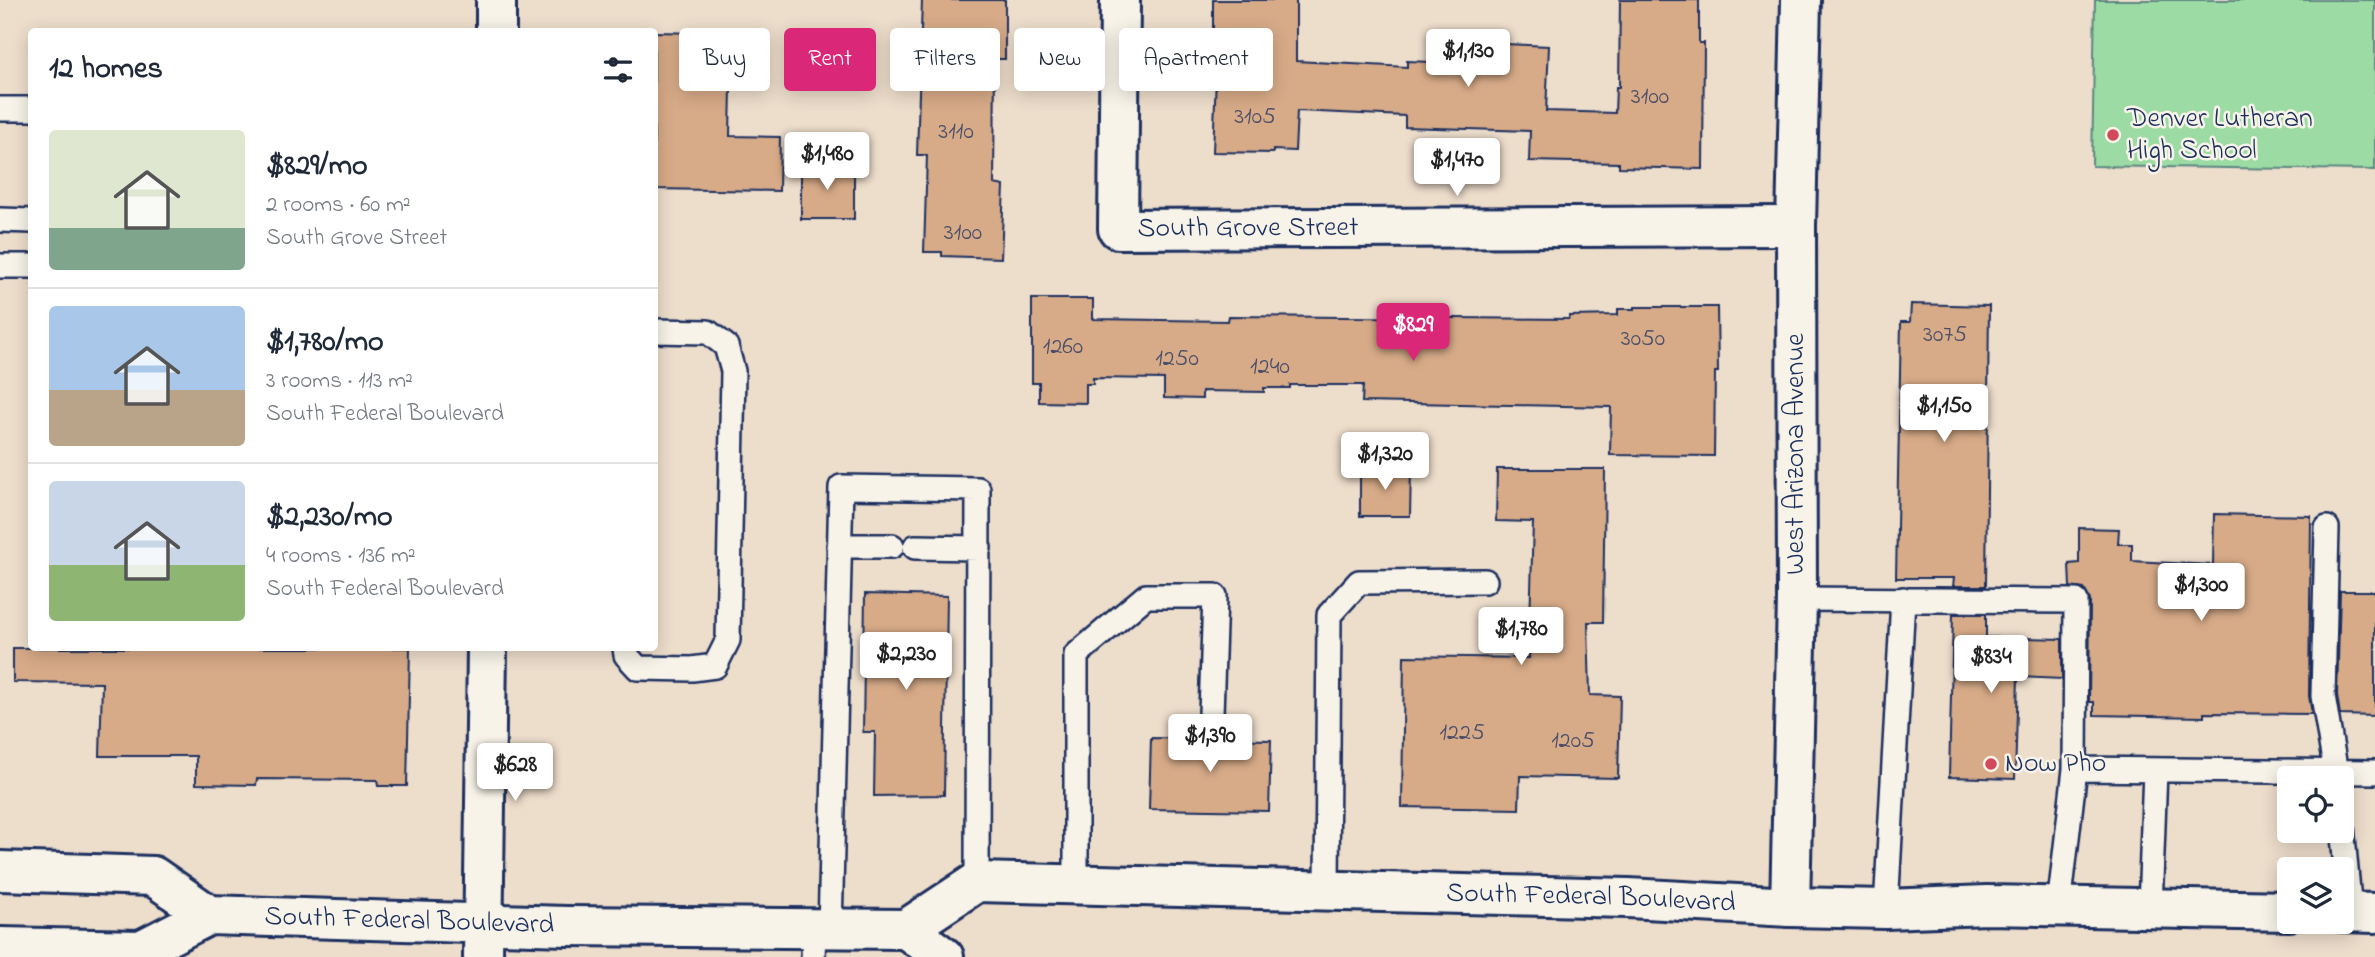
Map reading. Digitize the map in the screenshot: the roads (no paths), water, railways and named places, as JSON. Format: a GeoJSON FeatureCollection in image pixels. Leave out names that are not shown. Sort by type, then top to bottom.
{"type":"FeatureCollection","features":[{"type":"Feature","properties":{"kind":"main road"},"geometry":{"type":"LineString","coordinates":[[496,0],[496,28]]}},
{"type":"Feature","properties":{"kind":"main road","name":"South Grove Street"},"geometry":{"type":"LineString","coordinates":[[1120,0],[1118,229],[1796,226]]}},
{"type":"Feature","properties":{"kind":"main road","name":"West Arizona Avenue"},"geometry":{"type":"LineString","coordinates":[[1790,907],[1797,599],[1796,226],[1801,0]]}},
{"type":"Feature","properties":{"kind":"main road"},"geometry":{"type":"LineString","coordinates":[[483,940],[487,651]]}},
{"type":"Feature","properties":{"kind":"main road"},"geometry":{"type":"LineString","coordinates":[[0,871],[153,876],[209,915]]}},
{"type":"Feature","properties":{"kind":"main road"},"geometry":{"type":"LineString","coordinates":[[944,957],[906,943],[977,882]]}},
{"type":"Feature","properties":{"kind":"main road","name":"South Federal Boulevard"},"geometry":{"type":"LineString","coordinates":[[977,882],[1628,898],[1790,907],[1886,909],[1987,905],[2277,911]]}},
{"type":"Feature","properties":{"kind":"main road","name":"South Federal Boulevard"},"geometry":{"type":"LineString","coordinates":[[0,947],[141,950],[209,915],[483,940],[819,939],[906,943]]}},
{"type":"Feature","properties":{"kind":"lane"},"geometry":{"type":"LineString","coordinates":[[0,109],[28,109]]}},
{"type":"Feature","properties":{"kind":"lane"},"geometry":{"type":"LineString","coordinates":[[0,220],[28,221]]}},
{"type":"Feature","properties":{"kind":"lane"},"geometry":{"type":"LineString","coordinates":[[0,266],[28,266]]}},
{"type":"Feature","properties":{"kind":"lane"},"geometry":{"type":"LineString","coordinates":[[625,651],[638,668],[692,669],[715,666],[728,640],[733,371],[726,346],[708,331],[658,331]]}},
{"type":"Feature","properties":{"kind":"lane"},"geometry":{"type":"LineString","coordinates":[[819,939],[841,487],[978,489],[977,882]]}},
{"type":"Feature","properties":{"kind":"lane"},"geometry":{"type":"LineString","coordinates":[[2327,528],[2323,696],[2335,766]]}},
{"type":"Feature","properties":{"kind":"lane"},"geometry":{"type":"LineString","coordinates":[[839,545],[891,547]]}},
{"type":"Feature","properties":{"kind":"lane"},"geometry":{"type":"LineString","coordinates":[[915,547],[979,548]]}},
{"type":"Feature","properties":{"kind":"lane"},"geometry":{"type":"LineString","coordinates":[[1327,891],[1329,615],[1359,582],[1485,581]]}},
{"type":"Feature","properties":{"kind":"lane"},"geometry":{"type":"LineString","coordinates":[[1076,884],[1076,655],[1146,596],[1215,597],[1211,714]]}},
{"type":"Feature","properties":{"kind":"lane"},"geometry":{"type":"LineString","coordinates":[[1797,599],[2076,601],[2075,769],[2059,907]]}},
{"type":"Feature","properties":{"kind":"lane"},"geometry":{"type":"LineString","coordinates":[[1886,909],[1903,599]]}},
{"type":"Feature","properties":{"kind":"lane"},"geometry":{"type":"LineString","coordinates":[[2075,769],[2277,773]]}},
{"type":"Feature","properties":{"kind":"lane"},"geometry":{"type":"LineString","coordinates":[[2150,909],[2155,770]]}},
{"type":"Feature","properties":{"kind":"lane"},"geometry":{"type":"LineString","coordinates":[[2354,774],[2375,772]]}},
{"type":"Feature","properties":{"kind":"lane"},"geometry":{"type":"LineString","coordinates":[[2345,843],[2356,912]]}},
{"type":"Feature","properties":{"kind":"place","name":"Denver Lutheran High School"},"geometry":{"type":"Point","coordinates":[2113,135]}},
{"type":"Feature","properties":{"kind":"place","name":"Now Pho"},"geometry":{"type":"Point","coordinates":[1991,764]}}]}
